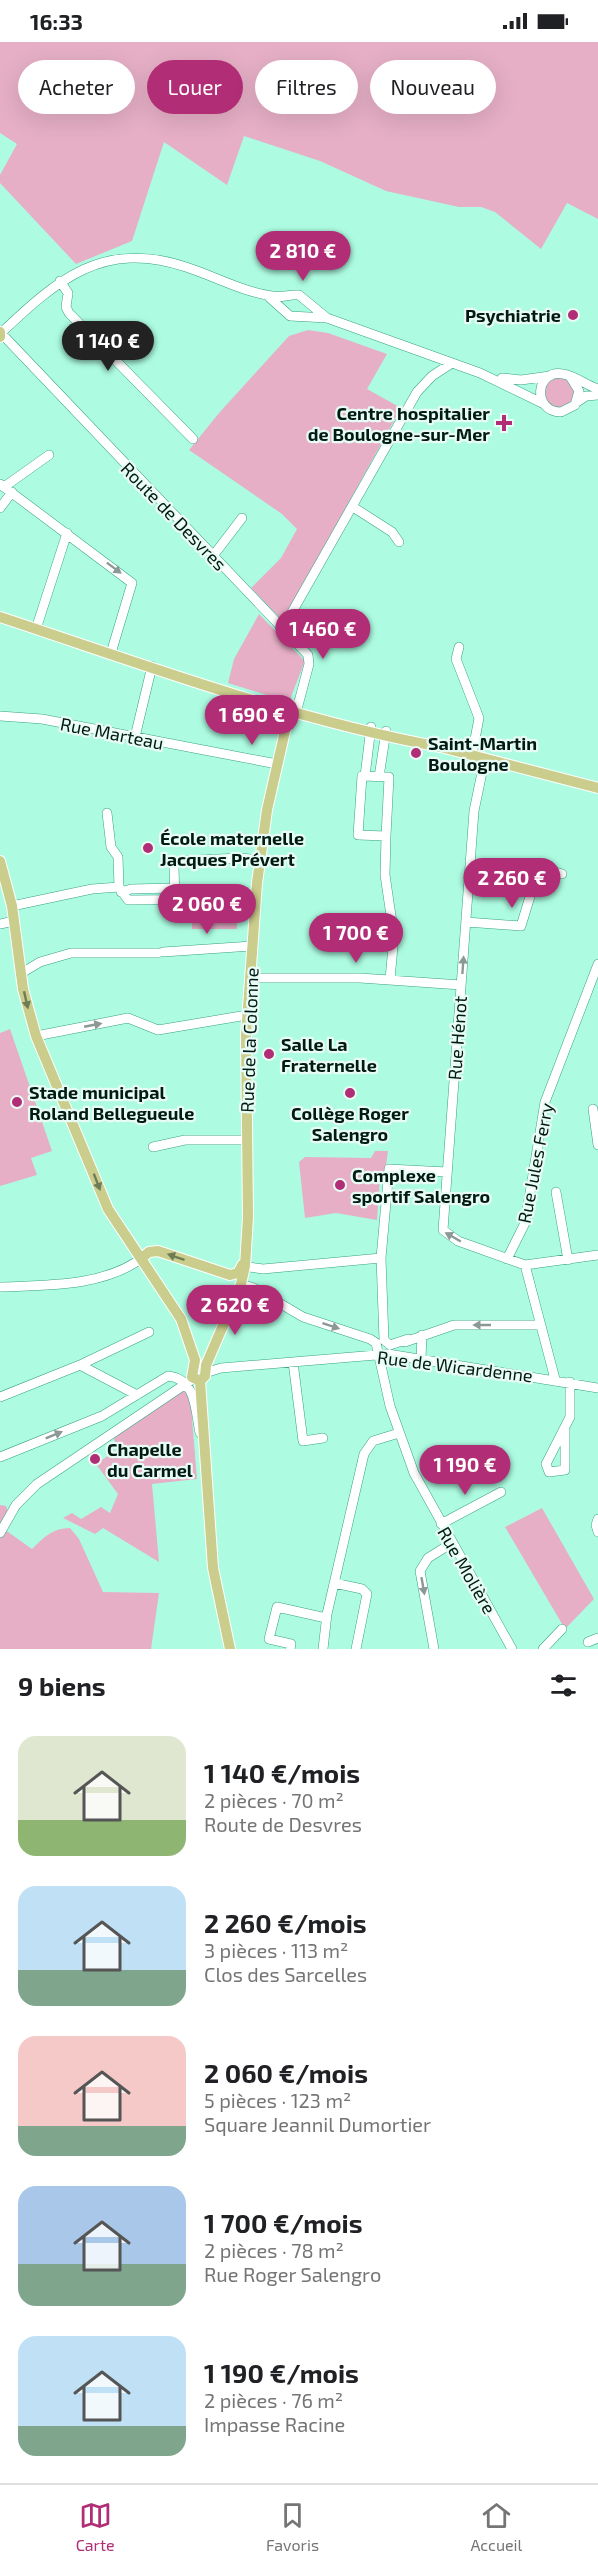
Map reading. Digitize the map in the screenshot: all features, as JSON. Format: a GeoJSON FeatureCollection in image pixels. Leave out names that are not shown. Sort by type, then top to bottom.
{"type":"FeatureCollection","features":[{"type":"Feature","properties":{"kind":"main road"},"geometry":{"type":"LineString","coordinates":[[0,617],[249,700],[294,709],[598,788]]}},
{"type":"Feature","properties":{"kind":"main road","name":"Rue de la Colonne"},"geometry":{"type":"LineString","coordinates":[[197,1376],[215,1348],[243,1288],[248,1217],[247,1015],[256,899],[260,860],[277,764],[294,709]]}},
{"type":"Feature","properties":{"kind":"main road"},"geometry":{"type":"LineString","coordinates":[[0,861],[12,906],[20,974],[36,1036],[108,1209],[181,1319],[194,1358],[215,1581],[230,1649]]}},
{"type":"Feature","properties":{"kind":"main road"},"geometry":{"type":"LineString","coordinates":[[142,1258],[149,1252],[158,1251],[230,1275],[238,1273],[244,1264]]}},
{"type":"Feature","properties":{"kind":"street"},"geometry":{"type":"LineString","coordinates":[[0,334],[60,281],[85,268],[139,258],[178,264],[264,295],[289,297],[298,294],[327,318]]}},
{"type":"Feature","properties":{"kind":"street"},"geometry":{"type":"LineString","coordinates":[[60,281],[69,295],[66,307],[69,313],[193,439]]}},
{"type":"Feature","properties":{"kind":"street"},"geometry":{"type":"LineString","coordinates":[[264,295],[292,317],[327,318],[480,373],[542,403],[549,410],[560,413],[588,396],[598,395]]}},
{"type":"Feature","properties":{"kind":"street"},"geometry":{"type":"LineString","coordinates":[[285,311],[285,302],[289,297]]}},
{"type":"Feature","properties":{"kind":"street"},"geometry":{"type":"LineString","coordinates":[[301,316],[306,310],[306,302]]}},
{"type":"Feature","properties":{"kind":"street","name":"Route de Desvres"},"geometry":{"type":"LineString","coordinates":[[0,334],[309,657],[294,709]]}},
{"type":"Feature","properties":{"kind":"street"},"geometry":{"type":"LineString","coordinates":[[279,625],[287,621],[417,392],[452,363]]}},
{"type":"Feature","properties":{"kind":"street"},"geometry":{"type":"LineString","coordinates":[[480,373],[511,380],[560,374],[598,389]]}},
{"type":"Feature","properties":{"kind":"street"},"geometry":{"type":"LineString","coordinates":[[542,403],[540,387],[550,376]]}},
{"type":"Feature","properties":{"kind":"street"},"geometry":{"type":"LineString","coordinates":[[571,378],[578,390],[577,402]]}},
{"type":"Feature","properties":{"kind":"street"},"geometry":{"type":"LineString","coordinates":[[0,508],[5,488],[49,455]]}},
{"type":"Feature","properties":{"kind":"street"},"geometry":{"type":"LineString","coordinates":[[5,488],[132,583],[111,653]]}},
{"type":"Feature","properties":{"kind":"street"},"geometry":{"type":"LineString","coordinates":[[353,507],[392,532],[399,542]]}},
{"type":"Feature","properties":{"kind":"street"},"geometry":{"type":"LineString","coordinates":[[213,556],[242,518]]}},
{"type":"Feature","properties":{"kind":"street"},"geometry":{"type":"LineString","coordinates":[[36,629],[67,534]]}},
{"type":"Feature","properties":{"kind":"street"},"geometry":{"type":"LineString","coordinates":[[459,647],[456,659],[479,718],[472,755]]}},
{"type":"Feature","properties":{"kind":"street"},"geometry":{"type":"LineString","coordinates":[[135,737],[152,666]]}},
{"type":"Feature","properties":{"kind":"street","name":"Rue Marteau"},"geometry":{"type":"LineString","coordinates":[[0,716],[37,718],[277,764]]}},
{"type":"Feature","properties":{"kind":"street"},"geometry":{"type":"LineString","coordinates":[[371,730],[365,776],[362,776],[358,835],[386,836]]}},
{"type":"Feature","properties":{"kind":"street"},"geometry":{"type":"LineString","coordinates":[[379,777],[386,734]]}},
{"type":"Feature","properties":{"kind":"street","name":"Rue Hénot"},"geometry":{"type":"LineString","coordinates":[[485,758],[474,812],[444,1232],[458,1240],[525,1265]]}},
{"type":"Feature","properties":{"kind":"street"},"geometry":{"type":"LineString","coordinates":[[365,776],[389,777],[385,875],[394,936],[390,979]]}},
{"type":"Feature","properties":{"kind":"street"},"geometry":{"type":"LineString","coordinates":[[107,813],[111,847],[118,857],[120,890],[131,902],[256,899]]}},
{"type":"Feature","properties":{"kind":"street"},"geometry":{"type":"LineString","coordinates":[[175,901],[174,866],[180,860],[260,860]]}},
{"type":"Feature","properties":{"kind":"street"},"geometry":{"type":"LineString","coordinates":[[525,863],[562,874]]}},
{"type":"Feature","properties":{"kind":"street"},"geometry":{"type":"LineString","coordinates":[[466,922],[521,926],[539,867]]}},
{"type":"Feature","properties":{"kind":"street"},"geometry":{"type":"LineString","coordinates":[[12,906],[98,888],[120,890],[174,888]]}},
{"type":"Feature","properties":{"kind":"street"},"geometry":{"type":"LineString","coordinates":[[0,924],[14,921]]}},
{"type":"Feature","properties":{"kind":"street"},"geometry":{"type":"LineString","coordinates":[[20,974],[40,962],[71,953],[161,953],[252,946]]}},
{"type":"Feature","properties":{"kind":"street","name":"Rue Jules Ferry"},"geometry":{"type":"LineString","coordinates":[[507,1259],[525,1223],[546,1102],[598,964]]}},
{"type":"Feature","properties":{"kind":"street"},"geometry":{"type":"LineString","coordinates":[[250,978],[390,979],[461,985]]}},
{"type":"Feature","properties":{"kind":"street"},"geometry":{"type":"LineString","coordinates":[[36,1036],[128,1018],[158,1030],[247,1015]]}},
{"type":"Feature","properties":{"kind":"street"},"geometry":{"type":"LineString","coordinates":[[593,1109],[598,1145]]}},
{"type":"Feature","properties":{"kind":"street"},"geometry":{"type":"LineString","coordinates":[[153,1147],[182,1140],[247,1140]]}},
{"type":"Feature","properties":{"kind":"street"},"geometry":{"type":"LineString","coordinates":[[447,1172],[389,1169],[381,1258],[384,1340],[390,1345],[458,1325],[540,1325]]}},
{"type":"Feature","properties":{"kind":"street"},"geometry":{"type":"LineString","coordinates":[[556,1192],[568,1260]]}},
{"type":"Feature","properties":{"kind":"street"},"geometry":{"type":"LineString","coordinates":[[555,1379],[525,1265],[598,1255]]}},
{"type":"Feature","properties":{"kind":"street"},"geometry":{"type":"LineString","coordinates":[[0,1287],[87,1280],[129,1266],[142,1258]]}},
{"type":"Feature","properties":{"kind":"street"},"geometry":{"type":"LineString","coordinates":[[243,1288],[248,1275],[263,1269],[381,1258]]}},
{"type":"Feature","properties":{"kind":"street"},"geometry":{"type":"LineString","coordinates":[[244,1264],[263,1269]]}},
{"type":"Feature","properties":{"kind":"street"},"geometry":{"type":"LineString","coordinates":[[230,1275],[243,1288],[303,1317],[372,1340],[376,1343],[379,1354]]}},
{"type":"Feature","properties":{"kind":"street"},"geometry":{"type":"LineString","coordinates":[[0,1397],[80,1365],[149,1332]]}},
{"type":"Feature","properties":{"kind":"street"},"geometry":{"type":"LineString","coordinates":[[421,1359],[422,1335]]}},
{"type":"Feature","properties":{"kind":"street"},"geometry":{"type":"LineString","coordinates":[[398,1355],[408,1339]]}},
{"type":"Feature","properties":{"kind":"street"},"geometry":{"type":"LineString","coordinates":[[215,1348],[215,1362],[228,1368]]}},
{"type":"Feature","properties":{"kind":"street","name":"Rue de Wicardenne"},"geometry":{"type":"LineString","coordinates":[[197,1376],[228,1368],[379,1354],[555,1379],[598,1388]]}},
{"type":"Feature","properties":{"kind":"street","name":"Rue Molière"},"geometry":{"type":"LineString","coordinates":[[379,1354],[387,1394],[414,1473],[512,1649]]}},
{"type":"Feature","properties":{"kind":"street"},"geometry":{"type":"LineString","coordinates":[[293,1362],[303,1441],[323,1438]]}},
{"type":"Feature","properties":{"kind":"street"},"geometry":{"type":"LineString","coordinates":[[80,1365],[137,1395]]}},
{"type":"Feature","properties":{"kind":"street"},"geometry":{"type":"LineString","coordinates":[[0,1457],[102,1416],[165,1377],[197,1376]]}},
{"type":"Feature","properties":{"kind":"street"},"geometry":{"type":"LineString","coordinates":[[0,1533],[19,1501],[37,1484],[197,1376]]}},
{"type":"Feature","properties":{"kind":"street"},"geometry":{"type":"LineString","coordinates":[[565,1429],[572,1408],[570,1382]]}},
{"type":"Feature","properties":{"kind":"street"},"geometry":{"type":"LineString","coordinates":[[323,1649],[326,1618],[364,1454],[374,1441],[399,1433]]}},
{"type":"Feature","properties":{"kind":"street"},"geometry":{"type":"LineString","coordinates":[[441,1524],[501,1492]]}},
{"type":"Feature","properties":{"kind":"street"},"geometry":{"type":"LineString","coordinates":[[598,1519],[596,1524],[598,1532]]}},
{"type":"Feature","properties":{"kind":"street"},"geometry":{"type":"LineString","coordinates":[[434,1649],[420,1571],[428,1558],[452,1543]]}},
{"type":"Feature","properties":{"kind":"street"},"geometry":{"type":"LineString","coordinates":[[334,1583],[362,1589],[367,1594],[356,1649]]}},
{"type":"Feature","properties":{"kind":"street"},"geometry":{"type":"LineString","coordinates":[[290,1649],[291,1644],[269,1639],[277,1607],[326,1618]]}},
{"type":"Feature","properties":{"kind":"street"},"geometry":{"type":"LineString","coordinates":[[543,1649],[562,1629]]}},
{"type":"Feature","properties":{"kind":"street"},"geometry":{"type":"LineString","coordinates":[[588,1642],[598,1638]]}},
{"type":"Feature","properties":{"kind":"shaded area"},"geometry":{"type":"Polygon","coordinates":[[[0,42],[598,42],[598,219],[567,203],[541,249],[495,212],[481,207],[459,207],[386,191],[320,161],[244,136],[227,185],[164,142],[132,241],[76,264],[0,183],[0,175],[17,144],[0,133],[0,42]]]}},
{"type":"Feature","properties":{"kind":"shaded area"},"geometry":{"type":"Polygon","coordinates":[[[308,330],[328,333],[387,354],[367,389],[401,408],[284,619],[282,616],[280,618],[251,588],[281,558],[297,529],[282,514],[189,450],[219,413],[289,336],[308,330]]]}},
{"type":"Feature","properties":{"kind":"shaded area"},"geometry":{"type":"Polygon","coordinates":[[[559,378],[565,379],[573,387],[573,399],[565,407],[559,408],[553,407],[545,399],[544,393],[545,387],[553,379],[559,378]]]}},
{"type":"Feature","properties":{"kind":"shaded area"},"geometry":{"type":"Polygon","coordinates":[[[259,614],[305,661],[289,702],[228,683],[234,659],[259,614]]]}},
{"type":"Feature","properties":{"kind":"shaded area"},"geometry":{"type":"Polygon","coordinates":[[[236,907],[237,929],[192,929],[192,908],[236,907]]]}},
{"type":"Feature","properties":{"kind":"shaded area","name":"Stade municipal Roland Bellegueule"},"geometry":{"type":"Polygon","coordinates":[[[10,1029],[52,1151],[31,1158],[37,1175],[0,1186],[0,1033],[10,1029]]]}},
{"type":"Feature","properties":{"kind":"shaded area","name":"Complexe sportif Salengro"},"geometry":{"type":"Polygon","coordinates":[[[375,1151],[388,1151],[385,1173],[380,1177],[377,1220],[336,1213],[305,1218],[299,1162],[305,1157],[371,1158],[375,1151]]]}},
{"type":"Feature","properties":{"kind":"shaded area"},"geometry":{"type":"Polygon","coordinates":[[[185,1390],[190,1394],[197,1479],[152,1484],[159,1562],[103,1528],[95,1534],[63,1518],[72,1513],[81,1519],[101,1507],[110,1513],[118,1494],[96,1464],[118,1449],[113,1437],[185,1390]]]}},
{"type":"Feature","properties":{"kind":"shaded area"},"geometry":{"type":"Polygon","coordinates":[[[0,1505],[6,1506],[8,1512],[1,1527],[32,1549],[54,1531],[70,1528],[79,1539],[103,1592],[159,1593],[151,1649],[0,1649],[0,1505]]]}},
{"type":"Feature","properties":{"kind":"shaded area"},"geometry":{"type":"Polygon","coordinates":[[[542,1508],[594,1599],[565,1629],[505,1527],[542,1508]]]}},
{"type":"Feature","properties":{"kind":"place","name":"Psychiatrie"},"geometry":{"type":"Point","coordinates":[573,315]}},
{"type":"Feature","properties":{"kind":"place","name":"Centre hospitalier de Boulogne-sur-Mer"},"geometry":{"type":"Point","coordinates":[504,423]}},
{"type":"Feature","properties":{"kind":"place","name":"Saint-Martin Boulogne"},"geometry":{"type":"Point","coordinates":[416,753]}},
{"type":"Feature","properties":{"kind":"place","name":"École maternelle Jacques Prévert"},"geometry":{"type":"Point","coordinates":[148,848]}},
{"type":"Feature","properties":{"kind":"place","name":"Salle La Fraternelle"},"geometry":{"type":"Point","coordinates":[269,1054]}},
{"type":"Feature","properties":{"kind":"place","name":"Collège Roger Salengro"},"geometry":{"type":"Point","coordinates":[350,1093]}},
{"type":"Feature","properties":{"kind":"place","name":"Stade municipal Roland Bellegueule"},"geometry":{"type":"Point","coordinates":[17,1102]}},
{"type":"Feature","properties":{"kind":"place","name":"Complexe sportif Salengro"},"geometry":{"type":"Point","coordinates":[340,1185]}},
{"type":"Feature","properties":{"kind":"place","name":"Chapelle du Carmel"},"geometry":{"type":"Point","coordinates":[95,1459]}}]}
